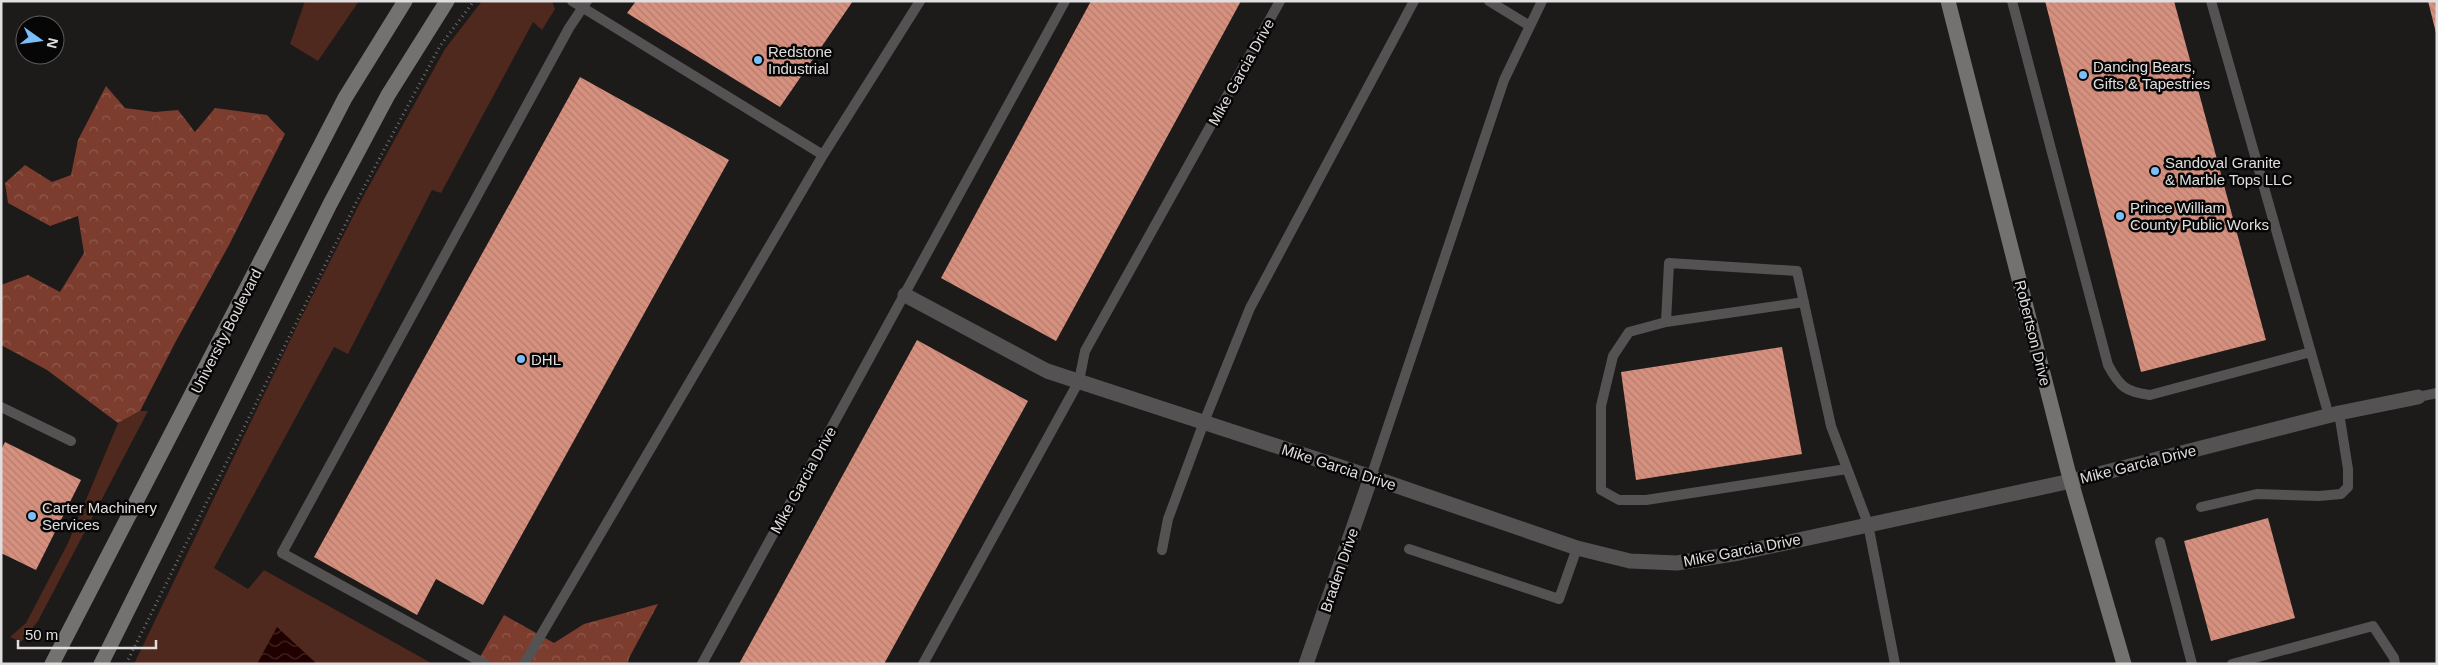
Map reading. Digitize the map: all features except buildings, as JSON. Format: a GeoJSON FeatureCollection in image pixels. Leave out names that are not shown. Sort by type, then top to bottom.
{"type":"FeatureCollection","features":[{"type":"Feature","properties":{"kind":"main road","name":"University Boulevard"},"geometry":{"type":"LineString","coordinates":[[52,664],[345,98],[404,1]]}},
{"type":"Feature","properties":{"kind":"main road"},"geometry":{"type":"LineString","coordinates":[[101,664],[334,196],[388,95],[447,1]]}},
{"type":"Feature","properties":{"kind":"main road","name":"Robertson Drive"},"geometry":{"type":"LineString","coordinates":[[1948,1],[2071,481],[2124,664]]}},
{"type":"Feature","properties":{"kind":"street","name":"Mike Garcia Drive"},"geometry":{"type":"LineString","coordinates":[[905,295],[1047,371],[1371,477],[1577,548],[1630,562],[1677,563],[1739,553],[2071,481],[2334,415],[2418,396]]}},
{"type":"Feature","properties":{"kind":"street","name":"Braden Drive"},"geometry":{"type":"LineString","coordinates":[[1306,664],[1371,477]]}},
{"type":"Feature","properties":{"kind":"lane"},"geometry":{"type":"LineString","coordinates":[[572,1],[584,5],[824,155]]}},
{"type":"Feature","properties":{"kind":"lane"},"geometry":{"type":"LineString","coordinates":[[524,664],[824,155],[920,1]]}},
{"type":"Feature","properties":{"kind":"lane","name":"Mike Garcia Drive"},"geometry":{"type":"LineString","coordinates":[[702,664],[1065,1]]}},
{"type":"Feature","properties":{"kind":"lane","name":"Mike Garcia Drive"},"geometry":{"type":"LineString","coordinates":[[924,664],[1079,382],[1085,351],[1280,1]]}},
{"type":"Feature","properties":{"kind":"lane"},"geometry":{"type":"LineString","coordinates":[[1162,550],[1168,519],[1204,422],[1250,308],[1414,1]]}},
{"type":"Feature","properties":{"kind":"lane"},"geometry":{"type":"LineString","coordinates":[[1489,1],[1530,26]]}},
{"type":"Feature","properties":{"kind":"lane"},"geometry":{"type":"LineString","coordinates":[[1371,477],[1504,80],[1542,1]]}},
{"type":"Feature","properties":{"kind":"lane"},"geometry":{"type":"LineString","coordinates":[[2012,1],[2108,365],[2117,382],[2132,393],[2150,395],[2311,352]]}},
{"type":"Feature","properties":{"kind":"lane"},"geometry":{"type":"LineString","coordinates":[[2201,507],[2257,494],[2318,496],[2341,494],[2348,487],[2348,469],[2334,415],[2311,352],[2211,1]]}},
{"type":"Feature","properties":{"kind":"lane"},"geometry":{"type":"LineString","coordinates":[[485,664],[282,553],[569,28],[584,5]]}},
{"type":"Feature","properties":{"kind":"lane"},"geometry":{"type":"LineString","coordinates":[[1666,322],[1669,263],[1797,271],[1831,426],[1868,524],[1895,664]]}},
{"type":"Feature","properties":{"kind":"lane"},"geometry":{"type":"LineString","coordinates":[[1804,302],[1666,322],[1629,332],[1613,356],[1601,406],[1601,490],[1619,500],[1646,500],[1847,469]]}},
{"type":"Feature","properties":{"kind":"lane"},"geometry":{"type":"LineString","coordinates":[[2418,396],[2437,392]]}},
{"type":"Feature","properties":{"kind":"lane"},"geometry":{"type":"LineString","coordinates":[[1,407],[70,441]]}},
{"type":"Feature","properties":{"kind":"lane"},"geometry":{"type":"LineString","coordinates":[[2160,542],[2192,664]]}},
{"type":"Feature","properties":{"kind":"lane"},"geometry":{"type":"LineString","coordinates":[[1409,549],[1559,599],[1577,548]]}},
{"type":"Feature","properties":{"kind":"lane"},"geometry":{"type":"LineString","coordinates":[[2232,664],[2373,626],[2394,658],[2395,664]]}},
{"type":"Feature","properties":{"kind":"path"},"geometry":{"type":"LineString","coordinates":[[126,664],[362,192],[440,46],[474,1]]}},
{"type":"Feature","properties":{"kind":"shaded area"},"geometry":{"type":"Polygon","coordinates":[[[305,1],[359,1],[318,61],[290,44],[305,1]]]}},
{"type":"Feature","properties":{"kind":"shaded area"},"geometry":{"type":"Polygon","coordinates":[[[482,1],[552,1],[555,9],[542,30],[533,22],[441,193],[432,190],[348,354],[334,347],[214,568],[248,589],[264,570],[433,664],[134,664],[298,324],[365,193],[445,49],[482,1]]]}},
{"type":"Feature","properties":{"kind":"shaded area"},"geometry":{"type":"Polygon","coordinates":[[[140,411],[148,411],[38,621],[21,642],[10,637],[26,623],[68,543],[118,423],[140,411]]]}},
{"type":"Feature","properties":{"kind":"green space"},"geometry":{"type":"Polygon","coordinates":[[[106,86],[125,108],[155,112],[178,110],[195,132],[215,108],[267,115],[285,134],[229,245],[140,411],[118,423],[47,370],[1,345],[1,285],[28,275],[60,292],[84,253],[78,216],[50,226],[8,203],[5,183],[25,165],[52,182],[71,175],[78,140],[106,86]]]}},
{"type":"Feature","properties":{"kind":"green space"},"geometry":{"type":"Polygon","coordinates":[[[658,604],[629,658],[628,664],[476,664],[504,615],[554,643],[584,624],[658,604]]]}},
{"type":"Feature","properties":{"kind":"water"},"geometry":{"type":"Polygon","coordinates":[[[277,627],[317,664],[257,664],[277,627]]]}},
{"type":"Feature","properties":{"kind":"place","name":"Redstone Industrial"},"geometry":{"type":"Point","coordinates":[758,60]}},
{"type":"Feature","properties":{"kind":"place","name":"Dancing Bears, Gifts & Tapestries"},"geometry":{"type":"Point","coordinates":[2083,75]}},
{"type":"Feature","properties":{"kind":"place","name":"Sandoval Granite & Marble Tops LLC"},"geometry":{"type":"Point","coordinates":[2155,171]}},
{"type":"Feature","properties":{"kind":"place","name":"Prince William County Public Works"},"geometry":{"type":"Point","coordinates":[2120,216]}},
{"type":"Feature","properties":{"kind":"place","name":"DHL"},"geometry":{"type":"Point","coordinates":[521,359]}},
{"type":"Feature","properties":{"kind":"place","name":"Carter Machinery Services"},"geometry":{"type":"Point","coordinates":[32,516]}}]}
